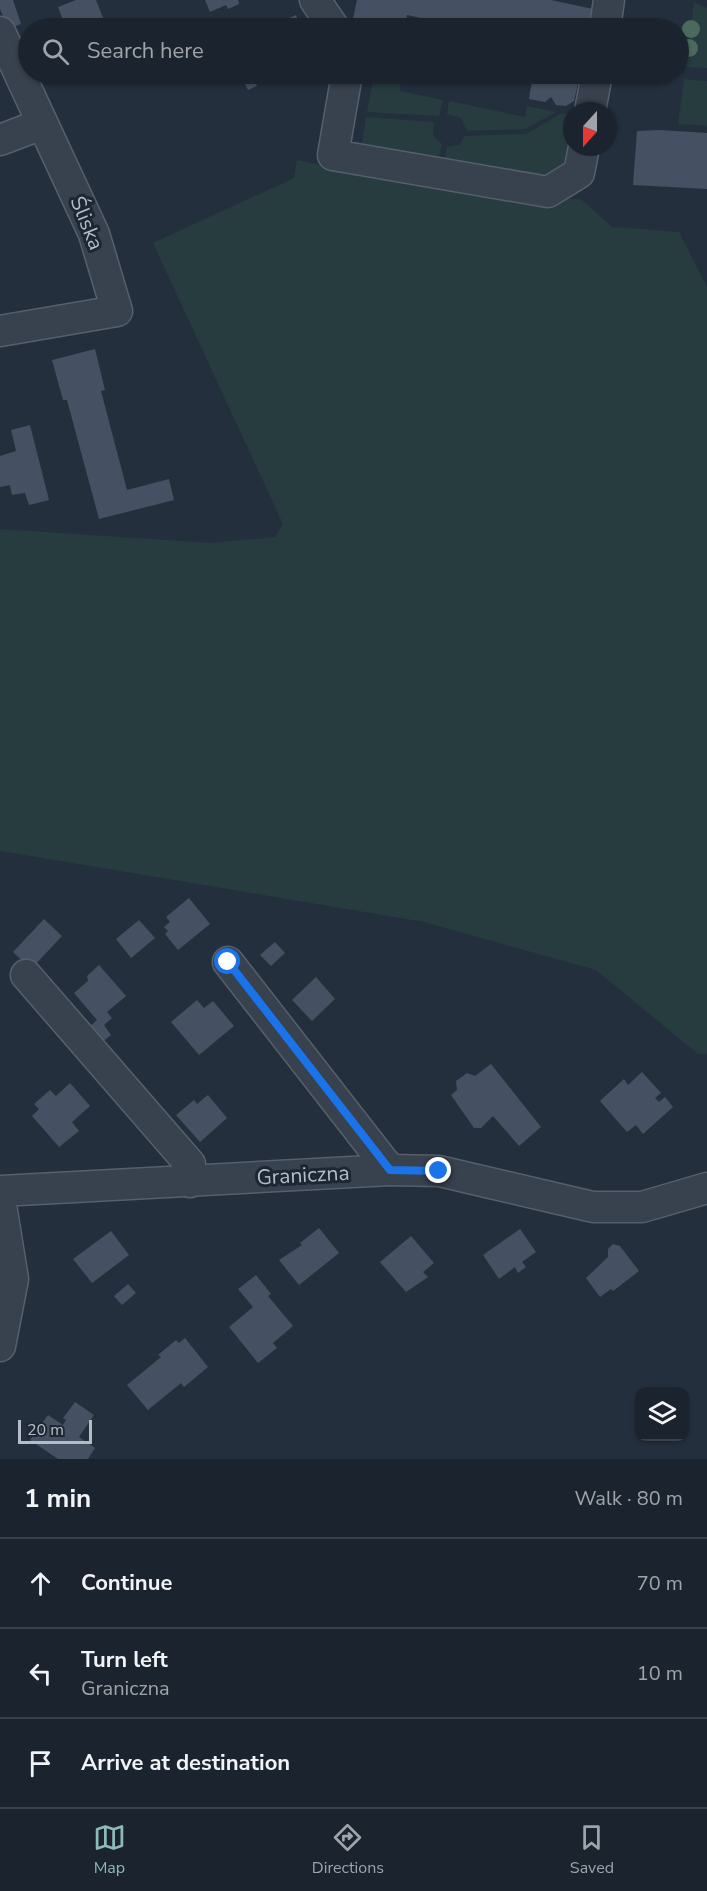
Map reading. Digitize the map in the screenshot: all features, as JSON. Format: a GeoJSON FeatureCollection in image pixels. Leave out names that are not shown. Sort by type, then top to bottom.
{"type":"FeatureCollection","features":[{"type":"Feature","properties":{"kind":"street"},"geometry":{"type":"LineString","coordinates":[[315,0],[327,18]]}},
{"type":"Feature","properties":{"kind":"street"},"geometry":{"type":"LineString","coordinates":[[606,18],[609,0]]}},
{"type":"Feature","properties":{"kind":"street","name":"Śliska"},"geometry":{"type":"LineString","coordinates":[[0,32],[18,71]]}},
{"type":"Feature","properties":{"kind":"street","name":"Śliska"},"geometry":{"type":"LineString","coordinates":[[0,331],[117,311],[94,234],[24,84]]}},
{"type":"Feature","properties":{"kind":"street"},"geometry":{"type":"LineString","coordinates":[[345,84],[333,155],[548,192],[579,173],[582,156]]}},
{"type":"Feature","properties":{"kind":"street"},"geometry":{"type":"LineString","coordinates":[[592,102],[595,84]]}},
{"type":"Feature","properties":{"kind":"street"},"geometry":{"type":"LineString","coordinates":[[0,140],[42,124]]}},
{"type":"Feature","properties":{"kind":"street"},"geometry":{"type":"LineString","coordinates":[[228,962],[390,1170]]}},
{"type":"Feature","properties":{"kind":"street"},"geometry":{"type":"LineString","coordinates":[[26,975],[190,1164],[190,1182]]}},
{"type":"Feature","properties":{"kind":"street","name":"Graniczna"},"geometry":{"type":"LineString","coordinates":[[0,1191],[390,1170],[439,1171],[593,1207],[642,1207],[707,1188]]}},
{"type":"Feature","properties":{"kind":"street"},"geometry":{"type":"LineString","coordinates":[[0,1199],[13,1279],[0,1346]]}},
{"type":"Feature","properties":{"kind":"green space"},"geometry":{"type":"Polygon","coordinates":[[[694,2],[707,8],[707,68],[689,67],[689,43],[694,2]]]}},
{"type":"Feature","properties":{"kind":"green space"},"geometry":{"type":"Polygon","coordinates":[[[689,79],[707,81],[707,126],[678,124],[683,84],[689,84],[689,79]]]}},
{"type":"Feature","properties":{"kind":"green space"},"geometry":{"type":"Polygon","coordinates":[[[372,84],[400,84],[400,91],[443,100],[439,116],[367,112],[372,84]]]}},
{"type":"Feature","properties":{"kind":"green space"},"geometry":{"type":"Polygon","coordinates":[[[449,101],[525,117],[527,106],[556,112],[525,129],[467,131],[461,118],[447,114],[449,101]]]}},
{"type":"Feature","properties":{"kind":"green space"},"geometry":{"type":"Polygon","coordinates":[[[563,113],[563,156],[569,156],[562,178],[443,167],[447,147],[459,145],[465,136],[526,134],[563,113]]]}},
{"type":"Feature","properties":{"kind":"green space"},"geometry":{"type":"Polygon","coordinates":[[[366,117],[434,122],[433,136],[442,144],[437,165],[361,149],[366,117]]]}},
{"type":"Feature","properties":{"kind":"green space"},"geometry":{"type":"Polygon","coordinates":[[[297,160],[340,169],[582,200],[612,227],[679,232],[707,287],[707,1054],[698,1054],[596,970],[424,922],[0,851],[0,529],[211,543],[275,537],[283,524],[153,243],[294,178],[297,160]]]}},
{"type":"Feature","properties":{"kind":"building"},"geometry":{"type":"Polygon","coordinates":[[[0,0],[13,0],[19,18],[18,25],[8,29],[0,9],[0,0]]]}},
{"type":"Feature","properties":{"kind":"building"},"geometry":{"type":"Polygon","coordinates":[[[76,0],[96,0],[103,18],[62,18],[58,7],[76,0]]]}},
{"type":"Feature","properties":{"kind":"building"},"geometry":{"type":"Polygon","coordinates":[[[205,0],[238,0],[239,4],[228,9],[226,5],[210,12],[205,0]]]}},
{"type":"Feature","properties":{"kind":"building"},"geometry":{"type":"Polygon","coordinates":[[[357,0],[551,0],[593,9],[591,18],[421,18],[407,15],[406,18],[353,18],[357,0]]]}},
{"type":"Feature","properties":{"kind":"building"},"geometry":{"type":"Polygon","coordinates":[[[245,84],[256,84],[257,86],[248,90],[245,84]]]}},
{"type":"Feature","properties":{"kind":"building"},"geometry":{"type":"Polygon","coordinates":[[[531,84],[578,84],[572,102],[563,102],[563,106],[556,105],[551,97],[545,102],[529,99],[531,84]]]}},
{"type":"Feature","properties":{"kind":"building"},"geometry":{"type":"Polygon","coordinates":[[[637,131],[707,133],[707,189],[633,185],[637,131]]]}},
{"type":"Feature","properties":{"kind":"building"},"geometry":{"type":"Polygon","coordinates":[[[95,349],[105,390],[101,391],[127,490],[169,479],[174,500],[99,519],[67,400],[63,400],[52,360],[95,349]]]}},
{"type":"Feature","properties":{"kind":"building"},"geometry":{"type":"Polygon","coordinates":[[[30,425],[49,500],[29,505],[25,493],[12,495],[10,485],[0,487],[0,456],[16,451],[11,430],[30,425]]]}},
{"type":"Feature","properties":{"kind":"building"},"geometry":{"type":"Polygon","coordinates":[[[189,898],[210,924],[178,950],[165,934],[168,931],[164,927],[170,922],[166,917],[189,898]]]}},
{"type":"Feature","properties":{"kind":"building"},"geometry":{"type":"Polygon","coordinates":[[[44,919],[62,936],[31,969],[13,952],[44,919]]]}},
{"type":"Feature","properties":{"kind":"building"},"geometry":{"type":"Polygon","coordinates":[[[139,920],[155,938],[131,958],[116,939],[139,920]]]}},
{"type":"Feature","properties":{"kind":"building"},"geometry":{"type":"Polygon","coordinates":[[[275,942],[285,953],[271,966],[260,955],[275,942]]]}},
{"type":"Feature","properties":{"kind":"building"},"geometry":{"type":"Polygon","coordinates":[[[99,965],[126,996],[107,1012],[112,1018],[104,1025],[111,1035],[101,1043],[88,1028],[97,1020],[74,993],[88,981],[87,976],[99,965]]]}},
{"type":"Feature","properties":{"kind":"building"},"geometry":{"type":"Polygon","coordinates":[[[316,977],[335,999],[312,1021],[292,1000],[316,977]]]}},
{"type":"Feature","properties":{"kind":"building"},"geometry":{"type":"Polygon","coordinates":[[[197,1000],[204,1008],[213,1001],[234,1026],[199,1055],[171,1022],[197,1000]]]}},
{"type":"Feature","properties":{"kind":"building"},"geometry":{"type":"Polygon","coordinates":[[[491,1064],[541,1127],[519,1146],[493,1116],[481,1128],[474,1128],[451,1095],[457,1090],[456,1081],[467,1073],[475,1076],[491,1064]]]}},
{"type":"Feature","properties":{"kind":"building"},"geometry":{"type":"Polygon","coordinates":[[[642,1072],[661,1093],[655,1098],[659,1102],[665,1097],[673,1107],[643,1134],[636,1125],[627,1132],[600,1101],[624,1079],[628,1085],[642,1072]]]}},
{"type":"Feature","properties":{"kind":"building"},"geometry":{"type":"Polygon","coordinates":[[[70,1083],[90,1106],[72,1122],[79,1131],[59,1147],[32,1116],[39,1109],[34,1104],[50,1090],[56,1096],[70,1083]]]}},
{"type":"Feature","properties":{"kind":"building"},"geometry":{"type":"Polygon","coordinates":[[[208,1095],[227,1118],[200,1142],[176,1115],[194,1100],[197,1104],[208,1095]]]}},
{"type":"Feature","properties":{"kind":"building"},"geometry":{"type":"Polygon","coordinates":[[[319,1228],[339,1253],[299,1285],[279,1260],[302,1245],[300,1243],[319,1228]]]}},
{"type":"Feature","properties":{"kind":"building"},"geometry":{"type":"Polygon","coordinates":[[[520,1229],[536,1252],[522,1262],[526,1267],[518,1273],[515,1267],[499,1279],[483,1255],[520,1229]]]}},
{"type":"Feature","properties":{"kind":"building"},"geometry":{"type":"Polygon","coordinates":[[[111,1231],[129,1255],[92,1283],[73,1259],[111,1231]]]}},
{"type":"Feature","properties":{"kind":"building"},"geometry":{"type":"Polygon","coordinates":[[[411,1236],[434,1263],[423,1272],[428,1277],[406,1292],[380,1262],[411,1236]]]}},
{"type":"Feature","properties":{"kind":"building"},"geometry":{"type":"Polygon","coordinates":[[[613,1244],[620,1246],[639,1271],[613,1291],[611,1289],[600,1297],[586,1278],[608,1257],[608,1249],[613,1244]]]}},
{"type":"Feature","properties":{"kind":"building"},"geometry":{"type":"Polygon","coordinates":[[[256,1275],[271,1294],[268,1296],[293,1326],[273,1343],[277,1348],[258,1363],[229,1327],[253,1307],[238,1289],[256,1275]]]}},
{"type":"Feature","properties":{"kind":"building"},"geometry":{"type":"Polygon","coordinates":[[[128,1284],[136,1293],[122,1305],[114,1296],[128,1284]]]}},
{"type":"Feature","properties":{"kind":"building"},"geometry":{"type":"Polygon","coordinates":[[[185,1338],[208,1367],[184,1387],[181,1383],[148,1410],[127,1385],[161,1357],[158,1355],[176,1340],[179,1343],[185,1338]]]}},
{"type":"Feature","properties":{"kind":"building"},"geometry":{"type":"Polygon","coordinates":[[[75,1402],[94,1415],[79,1437],[95,1448],[88,1459],[58,1459],[30,1440],[48,1415],[63,1425],[66,1420],[63,1418],[75,1402]]]}},
{"type":"Feature","properties":{"kind":"route"},"geometry":{"type":"LineString","coordinates":[[228,962],[390,1170],[439,1171]]}}]}
